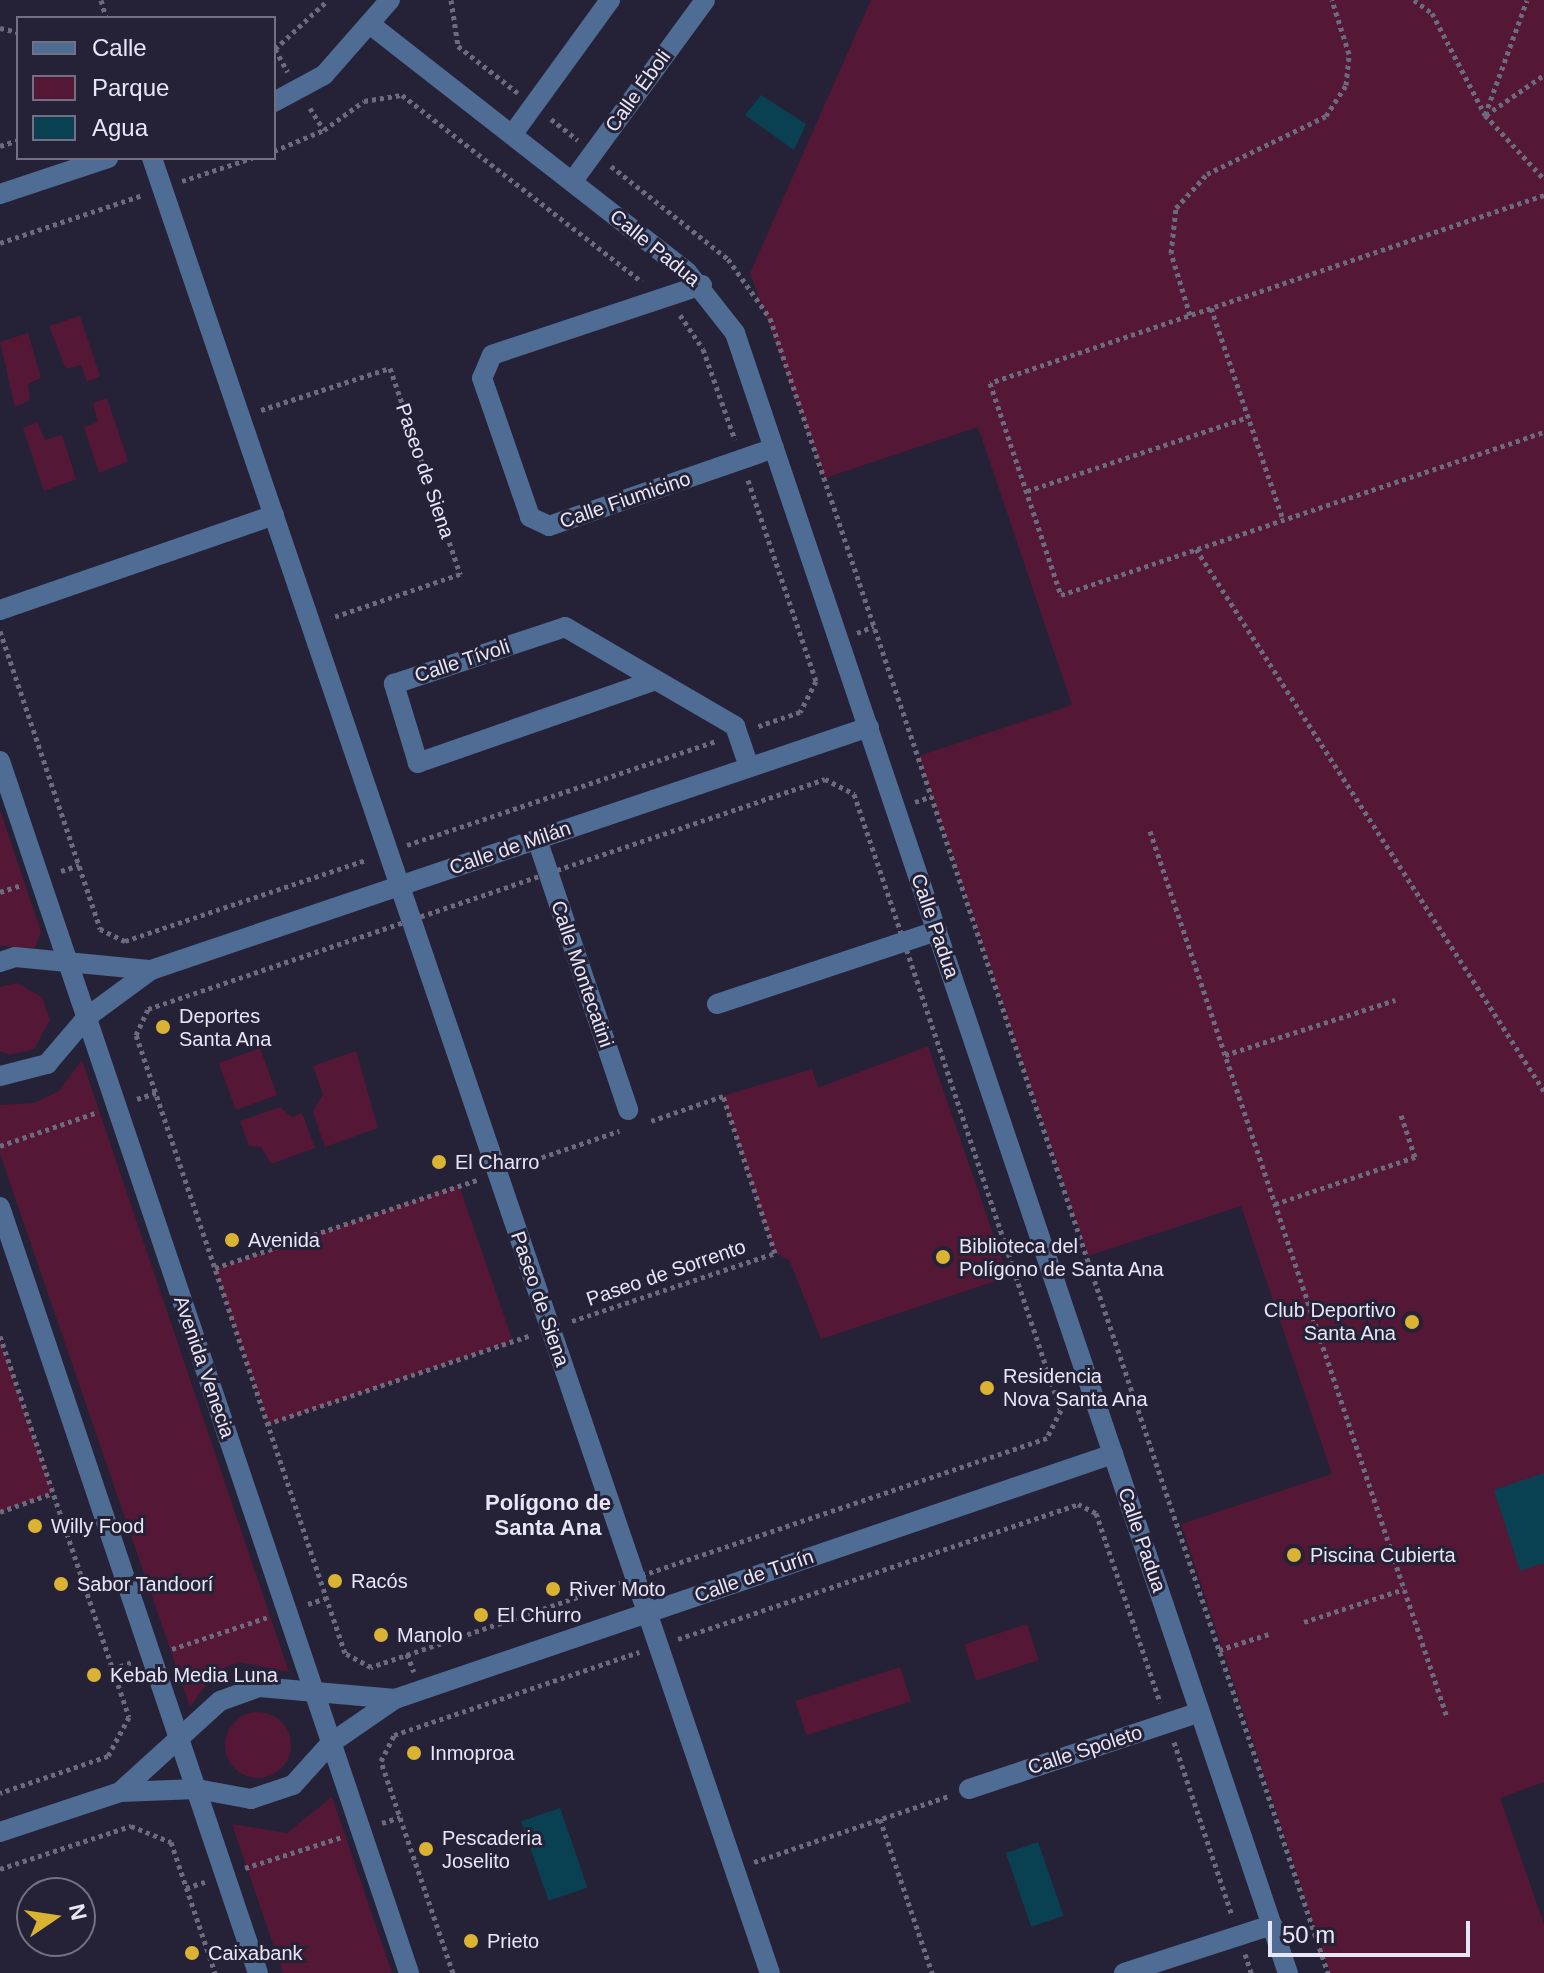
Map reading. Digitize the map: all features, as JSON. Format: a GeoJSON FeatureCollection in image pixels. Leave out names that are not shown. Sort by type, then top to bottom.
{"type":"FeatureCollection","features":[{"type":"Feature","properties":{"kind":"street"},"geometry":{"type":"LineString","coordinates":[[276,101],[324,75],[390,0]]}},
{"type":"Feature","properties":{"kind":"street"},"geometry":{"type":"LineString","coordinates":[[512,135],[610,0]]}},
{"type":"Feature","properties":{"kind":"street","name":"Calle Éboli"},"geometry":{"type":"LineString","coordinates":[[572,182],[705,0]]}},
{"type":"Feature","properties":{"kind":"street","name":"Calle Padua"},"geometry":{"type":"LineString","coordinates":[[371,25],[702,285],[735,333],[1288,1973]]}},
{"type":"Feature","properties":{"kind":"street"},"geometry":{"type":"LineString","coordinates":[[0,194],[102,160]]}},
{"type":"Feature","properties":{"kind":"street","name":"Paseo de Siena"},"geometry":{"type":"LineString","coordinates":[[153,160],[770,1973]]}},
{"type":"Feature","properties":{"kind":"street","name":"Calle Fiumicino"},"geometry":{"type":"LineString","coordinates":[[702,285],[492,355],[482,378],[530,517],[549,526],[774,448]]}},
{"type":"Feature","properties":{"kind":"street"},"geometry":{"type":"LineString","coordinates":[[0,610],[274,515]]}},
{"type":"Feature","properties":{"kind":"street","name":"Calle Tívoli"},"geometry":{"type":"LineString","coordinates":[[650,682],[418,763],[394,684],[565,627],[737,733]]}},
{"type":"Feature","properties":{"kind":"street","name":"Calle de Milán"},"geometry":{"type":"LineString","coordinates":[[0,1076],[47,1064],[87,1017],[151,970],[869,727]]}},
{"type":"Feature","properties":{"kind":"street"},"geometry":{"type":"LineString","coordinates":[[737,733],[749,767]]}},
{"type":"Feature","properties":{"kind":"street","name":"Avenida Venecia"},"geometry":{"type":"LineString","coordinates":[[0,761],[409,1973]]}},
{"type":"Feature","properties":{"kind":"street","name":"Calle Montecatini"},"geometry":{"type":"LineString","coordinates":[[537,839],[628,1110]]}},
{"type":"Feature","properties":{"kind":"street"},"geometry":{"type":"LineString","coordinates":[[717,1004],[937,931]]}},
{"type":"Feature","properties":{"kind":"street","name":"Calle de Milán"},"geometry":{"type":"LineString","coordinates":[[0,962],[15,957],[69,966],[151,970]]}},
{"type":"Feature","properties":{"kind":"street"},"geometry":{"type":"LineString","coordinates":[[0,1207],[258,1973]]}},
{"type":"Feature","properties":{"kind":"street","name":"Calle de Turín"},"geometry":{"type":"LineString","coordinates":[[331,1743],[395,1699],[1113,1454]]}},
{"type":"Feature","properties":{"kind":"street"},"geometry":{"type":"LineString","coordinates":[[120,1792],[220,1701],[259,1687],[314,1691]]}},
{"type":"Feature","properties":{"kind":"street","name":"Calle de Turín"},"geometry":{"type":"LineString","coordinates":[[314,1691],[395,1699]]}},
{"type":"Feature","properties":{"kind":"street","name":"Calle Spoleto"},"geometry":{"type":"LineString","coordinates":[[969,1789],[1200,1712]]}},
{"type":"Feature","properties":{"kind":"street"},"geometry":{"type":"LineString","coordinates":[[0,1832],[120,1792],[197,1789],[251,1799],[293,1785],[331,1743]]}},
{"type":"Feature","properties":{"kind":"street"},"geometry":{"type":"LineString","coordinates":[[1124,1973],[1272,1925]]}},
{"type":"Feature","properties":{"kind":"path"},"geometry":{"type":"LineString","coordinates":[[276,47],[328,0]]}},
{"type":"Feature","properties":{"kind":"path"},"geometry":{"type":"LineString","coordinates":[[451,0],[458,46]]}},
{"type":"Feature","properties":{"kind":"path"},"geometry":{"type":"LineString","coordinates":[[1190,315],[1171,253],[1176,208],[1207,174],[1326,116],[1346,85],[1349,54],[1332,0]]}},
{"type":"Feature","properties":{"kind":"path"},"geometry":{"type":"LineString","coordinates":[[1414,0],[1432,13],[1485,115],[1544,179]]}},
{"type":"Feature","properties":{"kind":"path"},"geometry":{"type":"LineString","coordinates":[[1485,115],[1527,0]]}},
{"type":"Feature","properties":{"kind":"path"},"geometry":{"type":"LineString","coordinates":[[1485,115],[1544,75]]}},
{"type":"Feature","properties":{"kind":"path"},"geometry":{"type":"LineString","coordinates":[[0,630],[100,929],[125,941],[800,712],[816,681],[703,349],[663,298],[402,95],[364,101],[324,130],[276,150]]}},
{"type":"Feature","properties":{"kind":"path"},"geometry":{"type":"LineString","coordinates":[[0,243],[246,160]]}},
{"type":"Feature","properties":{"kind":"path"},"geometry":{"type":"LineString","coordinates":[[1544,195],[990,383],[1061,595],[1544,432]]}},
{"type":"Feature","properties":{"kind":"path"},"geometry":{"type":"LineString","coordinates":[[710,242],[744,277],[777,338],[1328,1973]]}},
{"type":"Feature","properties":{"kind":"path"},"geometry":{"type":"LineString","coordinates":[[1211,308],[1283,520]]}},
{"type":"Feature","properties":{"kind":"path","name":"Paseo de Siena"},"geometry":{"type":"LineString","coordinates":[[241,417],[390,368],[460,574],[311,625]]}},
{"type":"Feature","properties":{"kind":"path"},"geometry":{"type":"LineString","coordinates":[[1027,491],[1248,417]]}},
{"type":"Feature","properties":{"kind":"path"},"geometry":{"type":"LineString","coordinates":[[1196,549],[1544,1091]]}},
{"type":"Feature","properties":{"kind":"path"},"geometry":{"type":"LineString","coordinates":[[825,779],[854,794],[1061,1410],[1047,1438],[371,1667],[345,1653],[136,1035],[148,1009],[548,874],[825,779]]}},
{"type":"Feature","properties":{"kind":"path"},"geometry":{"type":"LineString","coordinates":[[1150,831],[1447,1717]]}},
{"type":"Feature","properties":{"kind":"path"},"geometry":{"type":"LineString","coordinates":[[1225,1055],[1395,1000]]}},
{"type":"Feature","properties":{"kind":"path"},"geometry":{"type":"LineString","coordinates":[[0,1146],[156,1093]]}},
{"type":"Feature","properties":{"kind":"path","name":"Paseo de Sorrento"},"geometry":{"type":"LineString","coordinates":[[215,1268],[723,1096],[775,1253],[267,1424]]}},
{"type":"Feature","properties":{"kind":"path"},"geometry":{"type":"LineString","coordinates":[[1275,1204],[1415,1157],[1400,1112]]}},
{"type":"Feature","properties":{"kind":"path"},"geometry":{"type":"LineString","coordinates":[[0,1338],[129,1717],[108,1756],[0,1793]]}},
{"type":"Feature","properties":{"kind":"path"},"geometry":{"type":"LineString","coordinates":[[0,1512],[53,1493]]}},
{"type":"Feature","properties":{"kind":"path"},"geometry":{"type":"LineString","coordinates":[[453,1973],[381,1761],[394,1735],[1078,1504]]}},
{"type":"Feature","properties":{"kind":"path"},"geometry":{"type":"LineString","coordinates":[[1304,1622],[1404,1589]]}},
{"type":"Feature","properties":{"kind":"path"},"geometry":{"type":"LineString","coordinates":[[112,1669],[326,1598]]}},
{"type":"Feature","properties":{"kind":"path"},"geometry":{"type":"LineString","coordinates":[[1219,1650],[1269,1634]]}},
{"type":"Feature","properties":{"kind":"path"},"geometry":{"type":"LineString","coordinates":[[734,1869],[969,1789]]}},
{"type":"Feature","properties":{"kind":"path"},"geometry":{"type":"LineString","coordinates":[[186,1888],[400,1817]]}},
{"type":"Feature","properties":{"kind":"path"},"geometry":{"type":"LineString","coordinates":[[880,1819],[932,1973]]}},
{"type":"Feature","properties":{"kind":"path"},"geometry":{"type":"LineString","coordinates":[[0,1869],[131,1826],[171,1842],[215,1973]]}},
{"type":"Feature","properties":{"kind":"green space"},"geometry":{"type":"Polygon","coordinates":[[[871,0],[1544,0],[1544,1782],[1500,1798],[1544,1924],[1544,1973],[1330,1973],[1181,1524],[1332,1474],[1241,1206],[1088,1256],[919,756],[1072,705],[978,427],[825,478],[750,273],[871,0]]]}},
{"type":"Feature","properties":{"kind":"green space"},"geometry":{"type":"Polygon","coordinates":[[[80,316],[100,376],[87,382],[81,365],[66,369],[49,326],[80,316]]]}},
{"type":"Feature","properties":{"kind":"green space"},"geometry":{"type":"Polygon","coordinates":[[[28,333],[41,378],[28,384],[30,400],[15,407],[0,342],[28,333]]]}},
{"type":"Feature","properties":{"kind":"green space"},"geometry":{"type":"Polygon","coordinates":[[[107,398],[128,461],[99,473],[84,427],[98,422],[93,403],[107,398]]]}},
{"type":"Feature","properties":{"kind":"green space"},"geometry":{"type":"Polygon","coordinates":[[[37,422],[45,440],[62,435],[76,479],[44,491],[23,428],[37,422]]]}},
{"type":"Feature","properties":{"kind":"green space"},"geometry":{"type":"Polygon","coordinates":[[[0,810],[41,932],[35,948],[0,946],[0,810]]]}},
{"type":"Feature","properties":{"kind":"green space"},"geometry":{"type":"Polygon","coordinates":[[[17,983],[42,997],[50,1020],[34,1049],[10,1055],[0,1051],[0,987],[17,983]]]}},
{"type":"Feature","properties":{"kind":"green space"},"geometry":{"type":"Polygon","coordinates":[[[928,1046],[1008,1277],[821,1339],[789,1260],[775,1253],[723,1096],[812,1069],[818,1088],[928,1046]]]}},
{"type":"Feature","properties":{"kind":"green space"},"geometry":{"type":"Polygon","coordinates":[[[260,1048],[277,1095],[236,1110],[219,1063],[260,1048]]]}},
{"type":"Feature","properties":{"kind":"green space"},"geometry":{"type":"Polygon","coordinates":[[[356,1051],[378,1128],[325,1147],[313,1112],[323,1094],[313,1066],[356,1051]]]}},
{"type":"Feature","properties":{"kind":"green space"},"geometry":{"type":"Polygon","coordinates":[[[82,1060],[289,1672],[239,1662],[216,1671],[190,1707],[0,1154],[0,1105],[34,1103],[59,1091],[82,1060]]]}},
{"type":"Feature","properties":{"kind":"green space"},"geometry":{"type":"Polygon","coordinates":[[[280,1107],[292,1117],[302,1113],[315,1148],[271,1164],[261,1147],[249,1146],[240,1121],[280,1107]]]}},
{"type":"Feature","properties":{"kind":"green space"},"geometry":{"type":"Polygon","coordinates":[[[459,1185],[513,1341],[269,1425],[215,1269],[459,1185]]]}},
{"type":"Feature","properties":{"kind":"green space"},"geometry":{"type":"Polygon","coordinates":[[[0,1339],[53,1493],[0,1512],[0,1339]]]}},
{"type":"Feature","properties":{"kind":"green space"},"geometry":{"type":"Polygon","coordinates":[[[1027,1624],[1039,1660],[976,1681],[964,1644],[1027,1624]]]}},
{"type":"Feature","properties":{"kind":"green space"},"geometry":{"type":"Polygon","coordinates":[[[900,1667],[911,1701],[807,1735],[795,1701],[900,1667]]]}},
{"type":"Feature","properties":{"kind":"green space"},"geometry":{"type":"Polygon","coordinates":[[[258,1712],[271,1715],[281,1722],[288,1732],[291,1745],[288,1758],[281,1768],[271,1775],[258,1778],[245,1775],[235,1768],[228,1758],[225,1745],[228,1732],[235,1722],[245,1715],[258,1712]]]}},
{"type":"Feature","properties":{"kind":"green space"},"geometry":{"type":"Polygon","coordinates":[[[332,1797],[392,1973],[283,1973],[232,1824],[287,1833],[332,1797]]]}},
{"type":"Feature","properties":{"kind":"water"},"geometry":{"type":"Polygon","coordinates":[[[761,95],[806,124],[794,150],[745,115],[761,95]]]}},
{"type":"Feature","properties":{"kind":"water"},"geometry":{"type":"Polygon","coordinates":[[[1544,1473],[1544,1563],[1520,1571],[1494,1490],[1544,1473]]]}},
{"type":"Feature","properties":{"kind":"water"},"geometry":{"type":"Polygon","coordinates":[[[560,1808],[587,1887],[549,1901],[521,1821],[560,1808]]]}},
{"type":"Feature","properties":{"kind":"water"},"geometry":{"type":"Polygon","coordinates":[[[1038,1842],[1063,1916],[1031,1927],[1006,1853],[1038,1842]]]}},
{"type":"Feature","properties":{"kind":"place","name":"Deportes Santa Ana"},"geometry":{"type":"Point","coordinates":[163,1027]}},
{"type":"Feature","properties":{"kind":"place","name":"El Charro"},"geometry":{"type":"Point","coordinates":[439,1162]}},
{"type":"Feature","properties":{"kind":"place","name":"Avenida"},"geometry":{"type":"Point","coordinates":[232,1240]}},
{"type":"Feature","properties":{"kind":"place","name":"Biblioteca del Polígono de Santa Ana"},"geometry":{"type":"Point","coordinates":[943,1257]}},
{"type":"Feature","properties":{"kind":"place","name":"Club Deportivo Santa Ana"},"geometry":{"type":"Point","coordinates":[1412,1322]}},
{"type":"Feature","properties":{"kind":"place","name":"Residencia Nova Santa Ana"},"geometry":{"type":"Point","coordinates":[987,1388]}},
{"type":"Feature","properties":{"kind":"place","name":"Willy Food"},"geometry":{"type":"Point","coordinates":[35,1526]}},
{"type":"Feature","properties":{"kind":"place","name":"Piscina Cubierta"},"geometry":{"type":"Point","coordinates":[1294,1555]}},
{"type":"Feature","properties":{"kind":"place","name":"Racós"},"geometry":{"type":"Point","coordinates":[335,1581]}},
{"type":"Feature","properties":{"kind":"place","name":"Sabor Tandoorí"},"geometry":{"type":"Point","coordinates":[61,1584]}},
{"type":"Feature","properties":{"kind":"place","name":"River Moto"},"geometry":{"type":"Point","coordinates":[553,1589]}},
{"type":"Feature","properties":{"kind":"place","name":"El Churro"},"geometry":{"type":"Point","coordinates":[481,1615]}},
{"type":"Feature","properties":{"kind":"place","name":"Manolo"},"geometry":{"type":"Point","coordinates":[381,1635]}},
{"type":"Feature","properties":{"kind":"place","name":"Kebab Media Luna"},"geometry":{"type":"Point","coordinates":[94,1675]}},
{"type":"Feature","properties":{"kind":"place","name":"Inmoproa"},"geometry":{"type":"Point","coordinates":[414,1753]}},
{"type":"Feature","properties":{"kind":"place","name":"Pescaderia Joselito"},"geometry":{"type":"Point","coordinates":[426,1849]}},
{"type":"Feature","properties":{"kind":"place","name":"Prieto"},"geometry":{"type":"Point","coordinates":[471,1941]}},
{"type":"Feature","properties":{"kind":"place","name":"Caixabank"},"geometry":{"type":"Point","coordinates":[192,1953]}},
{"type":"Feature","properties":{"kind":"district","name":"Polígono de Santa Ana"},"geometry":{"type":"Point","coordinates":[548,1514]}}]}
